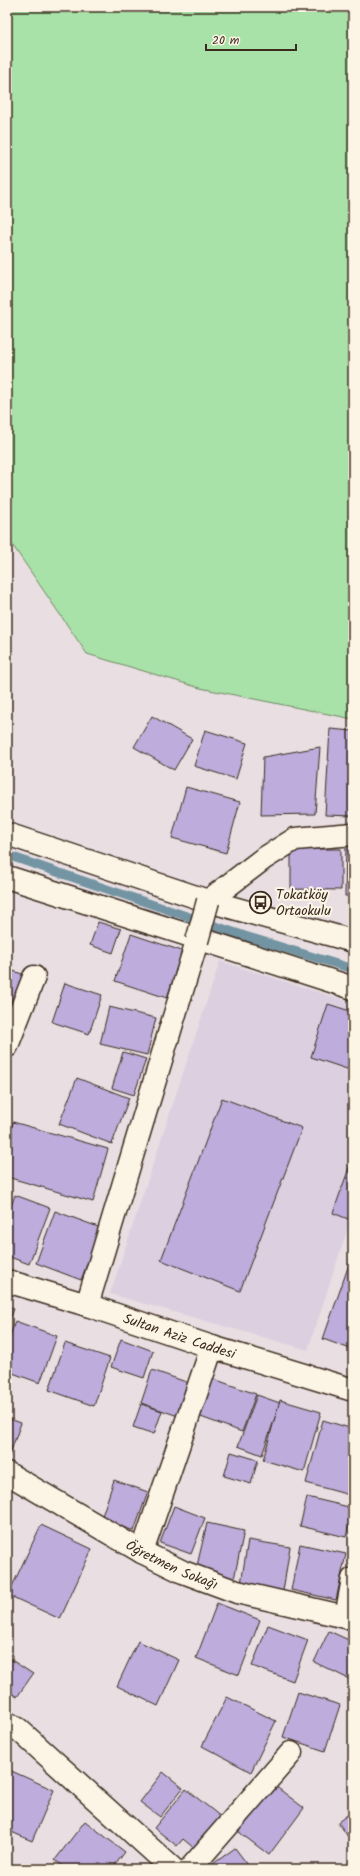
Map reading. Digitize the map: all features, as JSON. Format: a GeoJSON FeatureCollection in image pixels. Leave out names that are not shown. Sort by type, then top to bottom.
{"type":"FeatureCollection","features":[{"type":"Feature","properties":{"kind":"street"},"geometry":{"type":"LineString","coordinates":[[7,834],[208,901],[353,941]]}},
{"type":"Feature","properties":{"kind":"street"},"geometry":{"type":"LineString","coordinates":[[87,1306],[208,901],[263,860],[295,839],[353,834]]}},
{"type":"Feature","properties":{"kind":"street"},"geometry":{"type":"LineString","coordinates":[[7,877],[353,988]]}},
{"type":"Feature","properties":{"kind":"street"},"geometry":{"type":"LineString","coordinates":[[7,1046],[34,977]]}},
{"type":"Feature","properties":{"kind":"street","name":"Sultan Aziz Caddesi"},"geometry":{"type":"LineString","coordinates":[[7,1282],[353,1390]]}},
{"type":"Feature","properties":{"kind":"street"},"geometry":{"type":"LineString","coordinates":[[142,1552],[212,1347]]}},
{"type":"Feature","properties":{"kind":"street","name":"Öğretmen Sokağı"},"geometry":{"type":"LineString","coordinates":[[7,1472],[142,1552],[183,1572],[237,1592],[349,1617]]}},
{"type":"Feature","properties":{"kind":"street"},"geometry":{"type":"LineString","coordinates":[[349,1617],[353,1579]]}},
{"type":"Feature","properties":{"kind":"street"},"geometry":{"type":"LineString","coordinates":[[7,1722],[18,1729],[173,1869]]}},
{"type":"Feature","properties":{"kind":"street"},"geometry":{"type":"LineString","coordinates":[[190,1869],[291,1753]]}},
{"type":"Feature","properties":{"kind":"shaded area"},"geometry":{"type":"Polygon","coordinates":[[[220,961],[353,1003],[353,1213],[308,1350],[110,1294],[220,961]]]}},
{"type":"Feature","properties":{"kind":"green space"},"geometry":{"type":"Polygon","coordinates":[[[7,7],[353,7],[353,719],[200,688],[87,654],[7,537],[7,7]]]}},
{"type":"Feature","properties":{"kind":"building"},"geometry":{"type":"Polygon","coordinates":[[[152,716],[192,739],[174,770],[134,747],[152,716]]]}},
{"type":"Feature","properties":{"kind":"building"},"geometry":{"type":"Polygon","coordinates":[[[330,729],[353,731],[353,816],[325,815],[330,729]]]}},
{"type":"Feature","properties":{"kind":"building"},"geometry":{"type":"Polygon","coordinates":[[[205,730],[247,743],[236,779],[194,766],[205,730]]]}},
{"type":"Feature","properties":{"kind":"building"},"geometry":{"type":"Polygon","coordinates":[[[320,747],[315,814],[261,815],[263,757],[320,747]]]}},
{"type":"Feature","properties":{"kind":"building"},"geometry":{"type":"Polygon","coordinates":[[[186,787],[240,802],[226,853],[172,838],[186,787]]]}},
{"type":"Feature","properties":{"kind":"building"},"geometry":{"type":"Polygon","coordinates":[[[346,842],[353,842],[353,896],[345,896],[346,842]]]}},
{"type":"Feature","properties":{"kind":"building"},"geometry":{"type":"Polygon","coordinates":[[[291,849],[341,849],[341,890],[291,889],[291,849]]]}},
{"type":"Feature","properties":{"kind":"building"},"geometry":{"type":"Polygon","coordinates":[[[98,922],[121,929],[113,953],[90,945],[98,922]]]}},
{"type":"Feature","properties":{"kind":"building"},"geometry":{"type":"Polygon","coordinates":[[[131,934],[182,951],[167,998],[115,981],[131,934]]]}},
{"type":"Feature","properties":{"kind":"building"},"geometry":{"type":"Polygon","coordinates":[[[7,969],[25,975],[13,1011],[7,1009],[7,969]]]}},
{"type":"Feature","properties":{"kind":"building"},"geometry":{"type":"Polygon","coordinates":[[[65,983],[102,995],[89,1034],[52,1022],[65,983]]]}},
{"type":"Feature","properties":{"kind":"building"},"geometry":{"type":"Polygon","coordinates":[[[328,1004],[353,1012],[353,1071],[311,1057],[328,1004]]]}},
{"type":"Feature","properties":{"kind":"building"},"geometry":{"type":"Polygon","coordinates":[[[109,1007],[156,1018],[147,1055],[100,1044],[109,1007]]]}},
{"type":"Feature","properties":{"kind":"building"},"geometry":{"type":"Polygon","coordinates":[[[123,1052],[146,1059],[134,1095],[112,1088],[123,1052]]]}},
{"type":"Feature","properties":{"kind":"building"},"geometry":{"type":"Polygon","coordinates":[[[77,1078],[129,1098],[112,1144],[59,1124],[77,1078]]]}},
{"type":"Feature","properties":{"kind":"building"},"geometry":{"type":"Polygon","coordinates":[[[222,1098],[302,1128],[240,1291],[161,1260],[222,1098]]]}},
{"type":"Feature","properties":{"kind":"building"},"geometry":{"type":"Polygon","coordinates":[[[13,1122],[108,1149],[93,1202],[7,1177],[7,1143],[13,1122]]]}},
{"type":"Feature","properties":{"kind":"building"},"geometry":{"type":"Polygon","coordinates":[[[350,1165],[353,1166],[353,1221],[333,1213],[350,1165]]]}},
{"type":"Feature","properties":{"kind":"building"},"geometry":{"type":"Polygon","coordinates":[[[15,1195],[50,1208],[29,1264],[7,1256],[7,1217],[15,1195]]]}},
{"type":"Feature","properties":{"kind":"building"},"geometry":{"type":"Polygon","coordinates":[[[55,1211],[101,1228],[81,1280],[36,1263],[55,1211]]]}},
{"type":"Feature","properties":{"kind":"building"},"geometry":{"type":"Polygon","coordinates":[[[353,1253],[353,1350],[323,1339],[353,1253]]]}},
{"type":"Feature","properties":{"kind":"building"},"geometry":{"type":"Polygon","coordinates":[[[7,1306],[14,1309],[7,1326],[7,1306]]]}},
{"type":"Feature","properties":{"kind":"building"},"geometry":{"type":"Polygon","coordinates":[[[15,1321],[57,1336],[40,1383],[7,1371],[7,1345],[15,1321]]]}},
{"type":"Feature","properties":{"kind":"building"},"geometry":{"type":"Polygon","coordinates":[[[121,1339],[153,1351],[144,1378],[111,1367],[121,1339]]]}},
{"type":"Feature","properties":{"kind":"building"},"geometry":{"type":"Polygon","coordinates":[[[65,1343],[110,1358],[94,1406],[49,1390],[65,1343]]]}},
{"type":"Feature","properties":{"kind":"building"},"geometry":{"type":"Polygon","coordinates":[[[152,1370],[189,1383],[178,1416],[141,1403],[152,1370]]]}},
{"type":"Feature","properties":{"kind":"building"},"geometry":{"type":"Polygon","coordinates":[[[211,1378],[256,1394],[242,1432],[198,1416],[211,1378]]]}},
{"type":"Feature","properties":{"kind":"building"},"geometry":{"type":"Polygon","coordinates":[[[257,1395],[280,1403],[262,1455],[238,1446],[257,1395]]]}},
{"type":"Feature","properties":{"kind":"building"},"geometry":{"type":"Polygon","coordinates":[[[280,1400],[321,1412],[304,1472],[263,1460],[280,1400]]]}},
{"type":"Feature","properties":{"kind":"building"},"geometry":{"type":"Polygon","coordinates":[[[141,1404],[162,1411],[154,1434],[133,1427],[141,1404]]]}},
{"type":"Feature","properties":{"kind":"building"},"geometry":{"type":"Polygon","coordinates":[[[7,1418],[21,1423],[8,1459],[7,1459],[7,1418]]]}},
{"type":"Feature","properties":{"kind":"building"},"geometry":{"type":"Polygon","coordinates":[[[323,1420],[353,1429],[353,1496],[306,1483],[323,1420]]]}},
{"type":"Feature","properties":{"kind":"building"},"geometry":{"type":"Polygon","coordinates":[[[231,1452],[258,1460],[251,1484],[224,1476],[231,1452]]]}},
{"type":"Feature","properties":{"kind":"building"},"geometry":{"type":"Polygon","coordinates":[[[114,1480],[148,1492],[134,1531],[101,1519],[114,1480]]]}},
{"type":"Feature","properties":{"kind":"building"},"geometry":{"type":"Polygon","coordinates":[[[307,1497],[353,1508],[346,1537],[300,1526],[307,1497]]]}},
{"type":"Feature","properties":{"kind":"building"},"geometry":{"type":"Polygon","coordinates":[[[174,1506],[205,1518],[191,1554],[160,1543],[174,1506]]]}},
{"type":"Feature","properties":{"kind":"building"},"geometry":{"type":"Polygon","coordinates":[[[207,1523],[244,1531],[234,1579],[196,1570],[207,1523]]]}},
{"type":"Feature","properties":{"kind":"building"},"geometry":{"type":"Polygon","coordinates":[[[41,1525],[92,1549],[60,1619],[8,1595],[41,1525]]]}},
{"type":"Feature","properties":{"kind":"building"},"geometry":{"type":"Polygon","coordinates":[[[248,1540],[290,1547],[283,1591],[241,1584],[248,1540]]]}},
{"type":"Feature","properties":{"kind":"building"},"geometry":{"type":"Polygon","coordinates":[[[300,1544],[346,1554],[336,1600],[291,1590],[300,1544]]]}},
{"type":"Feature","properties":{"kind":"building"},"geometry":{"type":"Polygon","coordinates":[[[217,1603],[260,1620],[239,1675],[196,1658],[217,1603]]]}},
{"type":"Feature","properties":{"kind":"building"},"geometry":{"type":"Polygon","coordinates":[[[268,1625],[308,1640],[293,1681],[252,1666],[268,1625]]]}},
{"type":"Feature","properties":{"kind":"building"},"geometry":{"type":"Polygon","coordinates":[[[329,1631],[353,1642],[353,1681],[314,1662],[329,1631]]]}},
{"type":"Feature","properties":{"kind":"building"},"geometry":{"type":"Polygon","coordinates":[[[138,1641],[179,1660],[158,1706],[117,1686],[138,1641]]]}},
{"type":"Feature","properties":{"kind":"building"},"geometry":{"type":"Polygon","coordinates":[[[7,1657],[33,1674],[17,1697],[7,1690],[7,1657]]]}},
{"type":"Feature","properties":{"kind":"building"},"geometry":{"type":"Polygon","coordinates":[[[298,1692],[340,1705],[325,1751],[283,1737],[298,1692]]]}},
{"type":"Feature","properties":{"kind":"building"},"geometry":{"type":"Polygon","coordinates":[[[227,1697],[276,1721],[251,1772],[202,1746],[227,1697]]]}},
{"type":"Feature","properties":{"kind":"building"},"geometry":{"type":"Polygon","coordinates":[[[7,1769],[54,1790],[32,1841],[7,1830],[7,1769]]]}},
{"type":"Feature","properties":{"kind":"building"},"geometry":{"type":"Polygon","coordinates":[[[163,1772],[183,1788],[160,1817],[140,1802],[163,1772]]]}},
{"type":"Feature","properties":{"kind":"building"},"geometry":{"type":"Polygon","coordinates":[[[270,1782],[304,1808],[269,1855],[235,1829],[270,1782]]]}},
{"type":"Feature","properties":{"kind":"building"},"geometry":{"type":"Polygon","coordinates":[[[186,1789],[221,1817],[195,1849],[183,1839],[177,1846],[154,1828],[186,1789]]]}},
{"type":"Feature","properties":{"kind":"building"},"geometry":{"type":"Polygon","coordinates":[[[353,1811],[353,1844],[338,1822],[353,1811]]]}},
{"type":"Feature","properties":{"kind":"building"},"geometry":{"type":"Polygon","coordinates":[[[85,1821],[125,1852],[112,1869],[67,1869],[55,1860],[85,1821]]]}},
{"type":"Feature","properties":{"kind":"building"},"geometry":{"type":"Polygon","coordinates":[[[235,1848],[251,1869],[206,1869],[235,1848]]]}},
{"type":"Feature","properties":{"kind":"waterway"},"geometry":{"type":"LineString","coordinates":[[7,855],[245,936],[353,969]]}},
{"type":"Feature","properties":{"kind":"place","name":"Tokatköy Ortaokulu"},"geometry":{"type":"Point","coordinates":[261,902]}}]}
